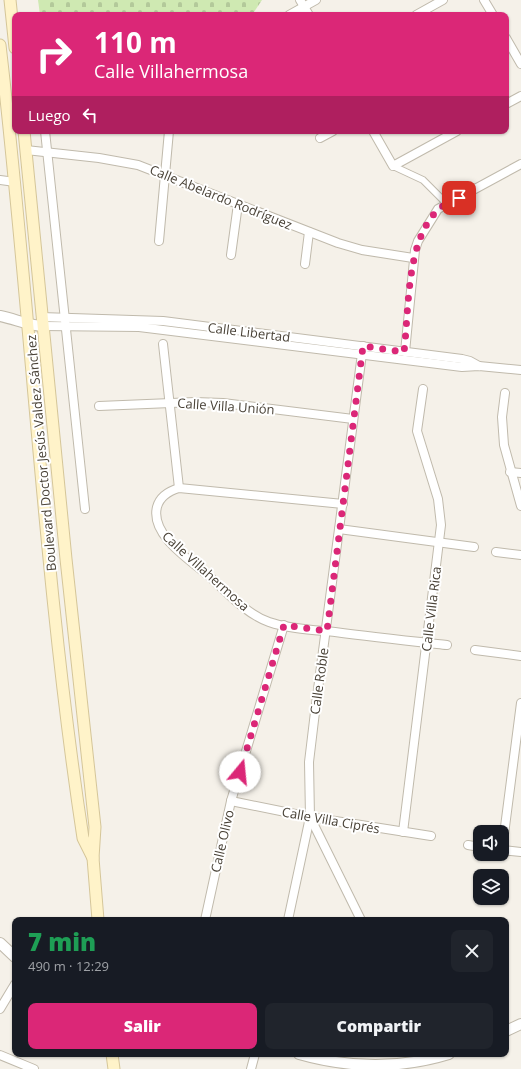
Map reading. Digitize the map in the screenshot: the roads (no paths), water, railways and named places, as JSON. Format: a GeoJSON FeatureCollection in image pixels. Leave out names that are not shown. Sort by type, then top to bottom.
{"type":"FeatureCollection","features":[{"type":"Feature","properties":{"kind":"main road"},"geometry":{"type":"LineString","coordinates":[[10,0],[12,21]]}},
{"type":"Feature","properties":{"kind":"main road","name":"Boulevard Doctor Jesús Valdez Sánchez"},"geometry":{"type":"LineString","coordinates":[[0,45],[3,103],[15,182],[25,320],[53,583],[60,664],[83,838],[93,858]]}},
{"type":"Feature","properties":{"kind":"main road","name":"Boulevard Doctor Jesús Valdez Sánchez"},"geometry":{"type":"LineString","coordinates":[[24,134],[68,580],[95,827],[93,858],[98,917]]}},
{"type":"Feature","properties":{"kind":"main road"},"geometry":{"type":"LineString","coordinates":[[53,583],[68,580]]}},
{"type":"Feature","properties":{"kind":"main road"},"geometry":{"type":"LineString","coordinates":[[112,1057],[114,1069]]}},
{"type":"Feature","properties":{"kind":"street"},"geometry":{"type":"LineString","coordinates":[[292,12],[302,3],[316,0]]}},
{"type":"Feature","properties":{"kind":"street"},"geometry":{"type":"LineString","coordinates":[[421,12],[443,0]]}},
{"type":"Feature","properties":{"kind":"street"},"geometry":{"type":"LineString","coordinates":[[484,0],[491,12]]}},
{"type":"Feature","properties":{"kind":"street"},"geometry":{"type":"LineString","coordinates":[[302,3],[307,12]]}},
{"type":"Feature","properties":{"kind":"street"},"geometry":{"type":"LineString","coordinates":[[509,43],[521,64]]}},
{"type":"Feature","properties":{"kind":"street"},"geometry":{"type":"LineString","coordinates":[[509,102],[521,96]]}},
{"type":"Feature","properties":{"kind":"street"},"geometry":{"type":"LineString","coordinates":[[45,134],[85,509]]}},
{"type":"Feature","properties":{"kind":"street"},"geometry":{"type":"LineString","coordinates":[[159,241],[169,134]]}},
{"type":"Feature","properties":{"kind":"street"},"geometry":{"type":"LineString","coordinates":[[320,138],[327,134]]}},
{"type":"Feature","properties":{"kind":"street"},"geometry":{"type":"LineString","coordinates":[[375,134],[393,166],[423,180],[447,204]]}},
{"type":"Feature","properties":{"kind":"street"},"geometry":{"type":"LineString","coordinates":[[393,166],[452,134]]}},
{"type":"Feature","properties":{"kind":"street","name":"Calle Abelardo Rodríguez"},"geometry":{"type":"LineString","coordinates":[[26,150],[123,161],[165,175],[351,247],[413,258]]}},
{"type":"Feature","properties":{"kind":"street"},"geometry":{"type":"LineString","coordinates":[[404,352],[413,258],[418,241],[438,210],[521,164]]}},
{"type":"Feature","properties":{"kind":"street"},"geometry":{"type":"LineString","coordinates":[[0,180],[15,182]]}},
{"type":"Feature","properties":{"kind":"street"},"geometry":{"type":"LineString","coordinates":[[231,256],[238,204]]}},
{"type":"Feature","properties":{"kind":"street"},"geometry":{"type":"LineString","coordinates":[[305,264],[309,232]]}},
{"type":"Feature","properties":{"kind":"street","name":"Calle Libertad"},"geometry":{"type":"LineString","coordinates":[[0,316],[42,321],[66,327],[118,322],[163,321],[462,359],[479,366]]}},
{"type":"Feature","properties":{"kind":"street","name":"Calle Libertad"},"geometry":{"type":"LineString","coordinates":[[42,321],[65,317],[118,322],[163,330],[462,367],[479,366],[521,370]]}},
{"type":"Feature","properties":{"kind":"street"},"geometry":{"type":"LineString","coordinates":[[163,344],[168,402],[179,488],[342,504]]}},
{"type":"Feature","properties":{"kind":"street","name":"Calle Roble"},"geometry":{"type":"LineString","coordinates":[[289,917],[310,817],[309,762],[363,346]]}},
{"type":"Feature","properties":{"kind":"street","name":"Calle Villa Rica"},"geometry":{"type":"LineString","coordinates":[[403,832],[439,543],[441,512],[417,431],[423,389]]}},
{"type":"Feature","properties":{"kind":"street"},"geometry":{"type":"LineString","coordinates":[[505,393],[502,428],[510,472],[521,506]]}},
{"type":"Feature","properties":{"kind":"street","name":"Calle Villa Unión"},"geometry":{"type":"LineString","coordinates":[[99,406],[168,402],[223,403],[354,419]]}},
{"type":"Feature","properties":{"kind":"street"},"geometry":{"type":"LineString","coordinates":[[510,472],[521,473]]}},
{"type":"Feature","properties":{"kind":"street","name":"Calle Villahermosa"},"geometry":{"type":"LineString","coordinates":[[179,488],[164,495],[158,505],[156,518],[159,528],[165,536],[239,603],[256,616],[270,622],[284,625],[447,645]]}},
{"type":"Feature","properties":{"kind":"street"},"geometry":{"type":"LineString","coordinates":[[339,529],[474,547]]}},
{"type":"Feature","properties":{"kind":"street"},"geometry":{"type":"LineString","coordinates":[[496,552],[521,555]]}},
{"type":"Feature","properties":{"kind":"street","name":"Calle Olivo"},"geometry":{"type":"LineString","coordinates":[[206,917],[231,801],[284,625]]}},
{"type":"Feature","properties":{"kind":"street"},"geometry":{"type":"LineString","coordinates":[[475,650],[521,656]]}},
{"type":"Feature","properties":{"kind":"street"},"geometry":{"type":"LineString","coordinates":[[505,825],[521,703]]}},
{"type":"Feature","properties":{"kind":"street","name":"Calle Villa Ciprés"},"geometry":{"type":"LineString","coordinates":[[231,801],[310,817],[431,836]]}},
{"type":"Feature","properties":{"kind":"street"},"geometry":{"type":"LineString","coordinates":[[310,817],[360,917]]}},
{"type":"Feature","properties":{"kind":"street"},"geometry":{"type":"LineString","coordinates":[[468,845],[473,846]]}},
{"type":"Feature","properties":{"kind":"street"},"geometry":{"type":"LineString","coordinates":[[509,851],[521,852]]}},
{"type":"Feature","properties":{"kind":"street"},"geometry":{"type":"LineString","coordinates":[[0,943],[12,954]]}},
{"type":"Feature","properties":{"kind":"street"},"geometry":{"type":"LineString","coordinates":[[0,1008],[12,989]]}},
{"type":"Feature","properties":{"kind":"street"},"geometry":{"type":"LineString","coordinates":[[509,1030],[521,1024]]}},
{"type":"Feature","properties":{"kind":"street"},"geometry":{"type":"LineString","coordinates":[[0,1055],[34,1069]]}},
{"type":"Feature","properties":{"kind":"street"},"geometry":{"type":"LineString","coordinates":[[251,1069],[254,1057]]}},
{"type":"Feature","properties":{"kind":"street"},"geometry":{"type":"LineString","coordinates":[[310,1057],[355,1066],[378,1066],[422,1061],[437,1057]]}}]}
